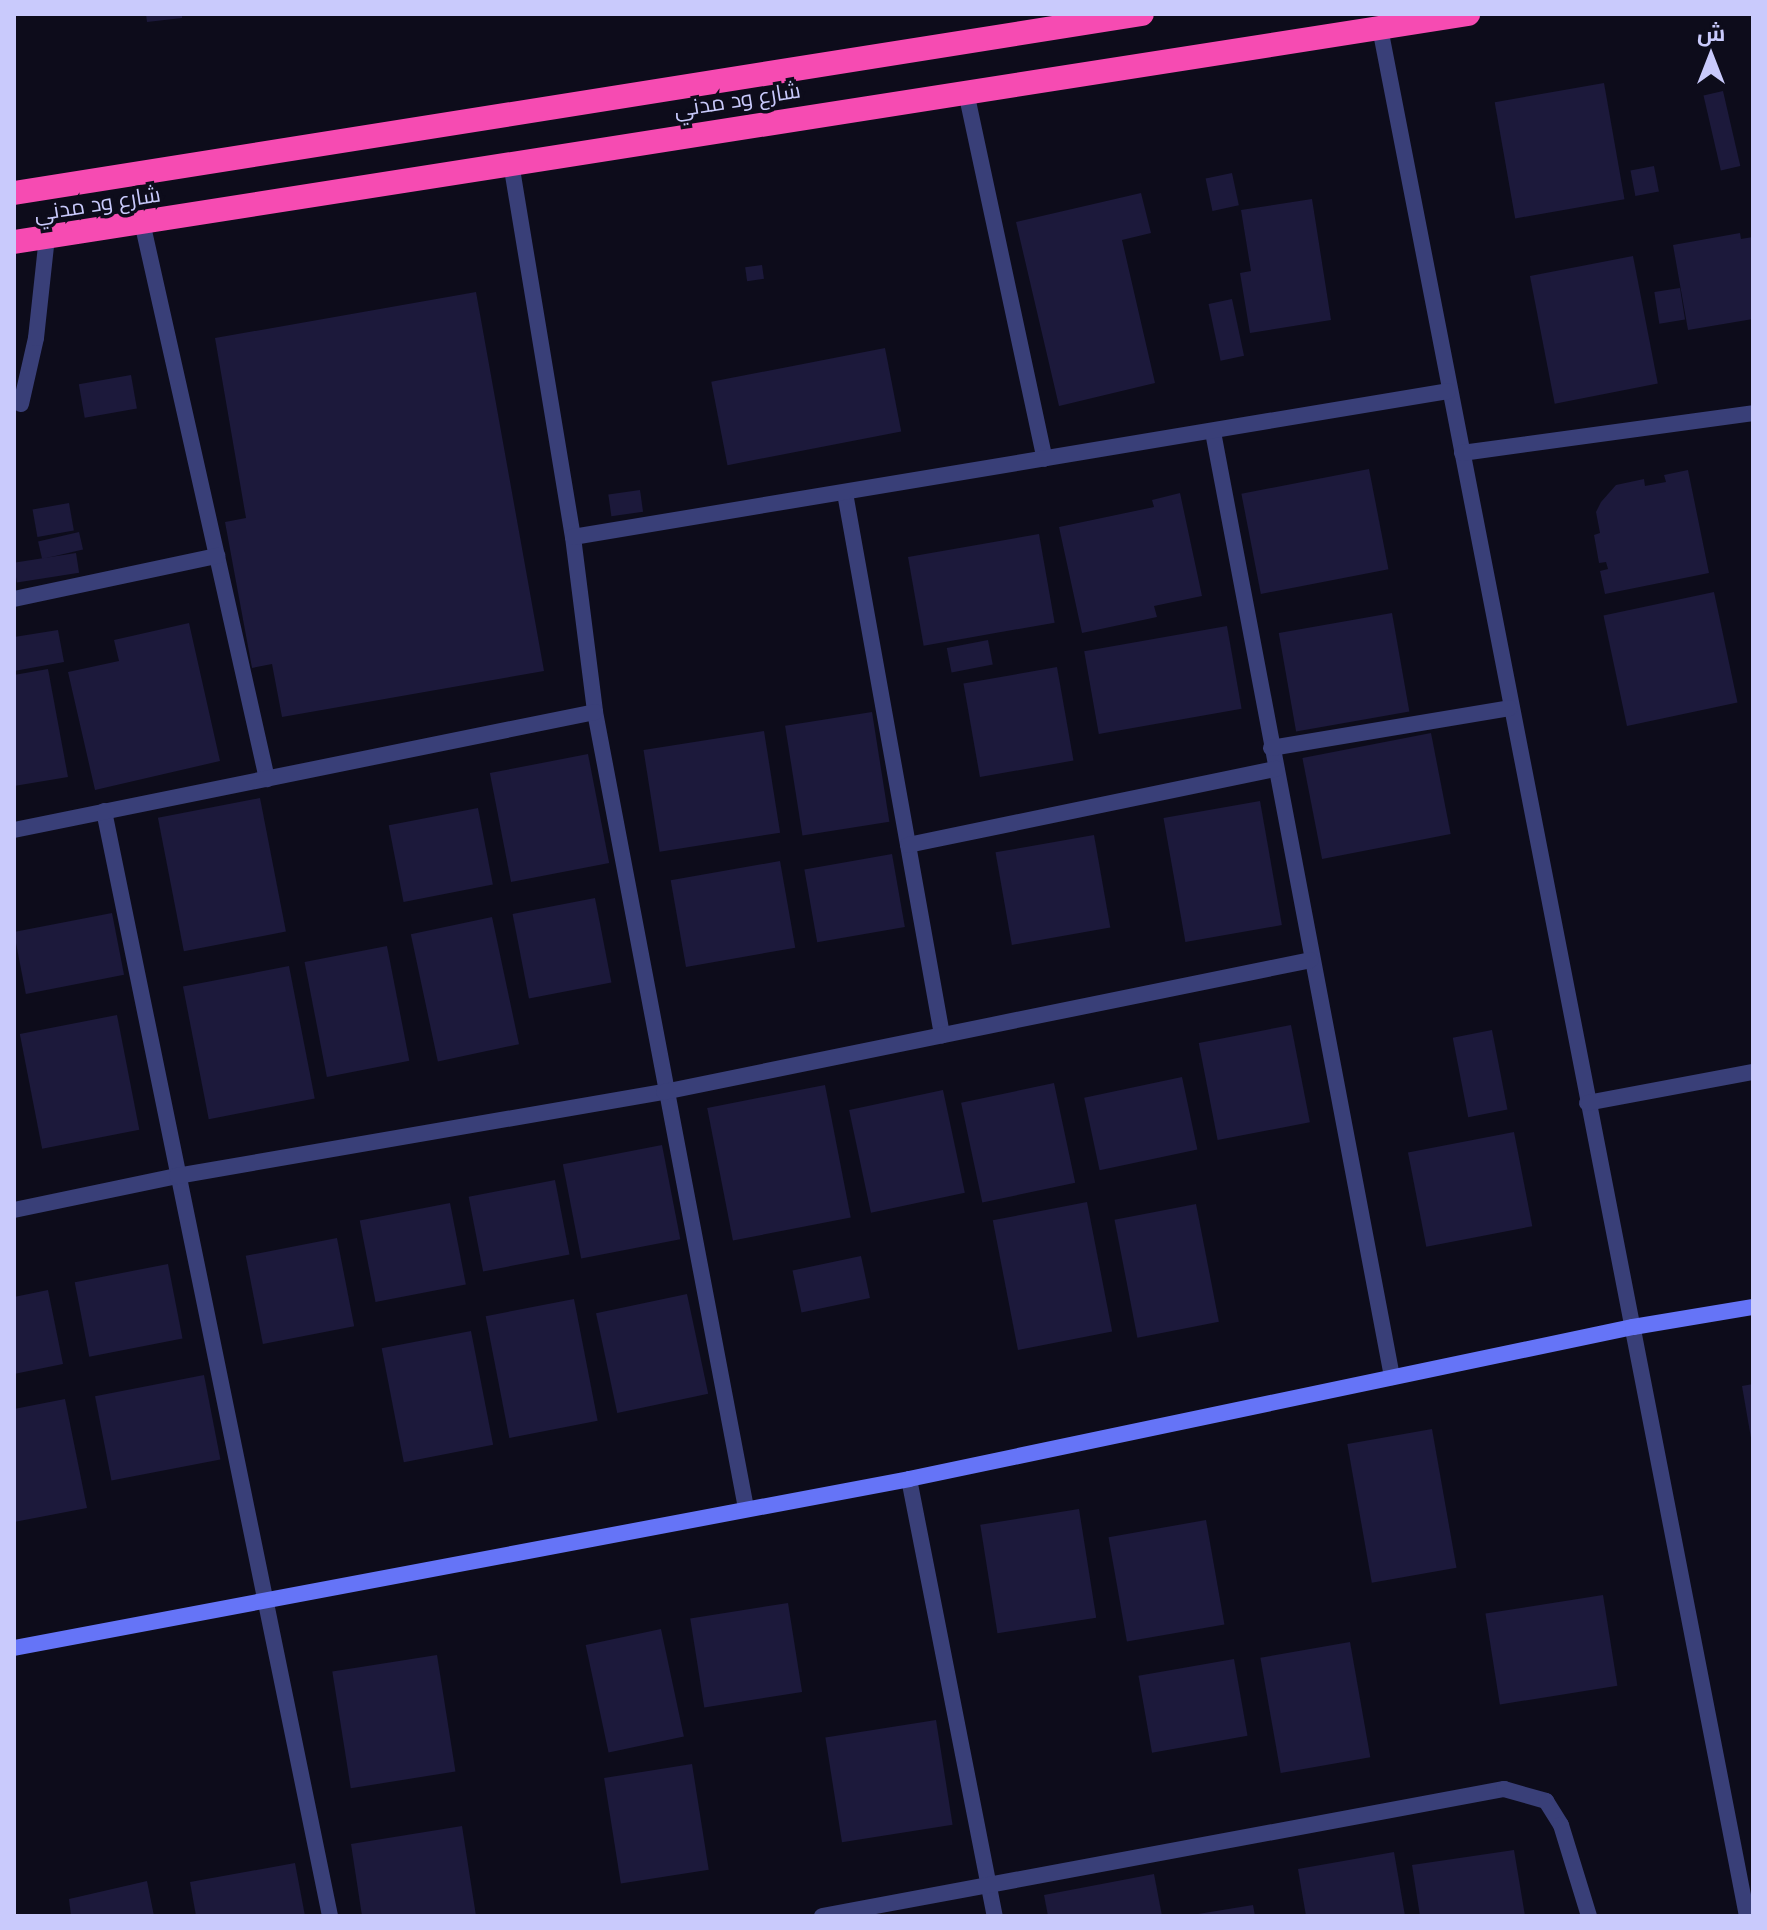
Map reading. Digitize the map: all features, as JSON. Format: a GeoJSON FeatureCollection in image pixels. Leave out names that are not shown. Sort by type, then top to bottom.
{"type":"FeatureCollection","features":[{"type":"Feature","properties":{"kind":"highway","name":"شارع ود مدني"},"geometry":{"type":"LineString","coordinates":[[14,193],[1142,14]]}},
{"type":"Feature","properties":{"kind":"highway","name":"شارع ود مدني"},"geometry":{"type":"LineString","coordinates":[[14,242],[1468,14]]}},
{"type":"Feature","properties":{"kind":"street"},"geometry":{"type":"LineString","coordinates":[[1380,28],[1448,391],[1747,1916]]}},
{"type":"Feature","properties":{"kind":"street"},"geometry":{"type":"LineString","coordinates":[[966,92],[1045,459]]}},
{"type":"Feature","properties":{"kind":"street"},"geometry":{"type":"LineString","coordinates":[[511,163],[573,537],[595,712],[664,1092],[746,1508]]}},
{"type":"Feature","properties":{"kind":"street"},"geometry":{"type":"LineString","coordinates":[[142,222],[267,779]]}},
{"type":"Feature","properties":{"kind":"street"},"geometry":{"type":"LineString","coordinates":[[21,404],[36,338],[47,237]]}},
{"type":"Feature","properties":{"kind":"street"},"geometry":{"type":"LineString","coordinates":[[573,537],[1448,391]]}},
{"type":"Feature","properties":{"kind":"street"},"geometry":{"type":"LineString","coordinates":[[1462,453],[1753,413]]}},
{"type":"Feature","properties":{"kind":"street"},"geometry":{"type":"LineString","coordinates":[[1213,432],[1392,1377]]}},
{"type":"Feature","properties":{"kind":"street"},"geometry":{"type":"LineString","coordinates":[[845,493],[942,1035]]}},
{"type":"Feature","properties":{"kind":"street"},"geometry":{"type":"LineString","coordinates":[[14,599],[217,556]]}},
{"type":"Feature","properties":{"kind":"street"},"geometry":{"type":"LineString","coordinates":[[1271,748],[1510,708]]}},
{"type":"Feature","properties":{"kind":"street"},"geometry":{"type":"LineString","coordinates":[[14,830],[595,712]]}},
{"type":"Feature","properties":{"kind":"street"},"geometry":{"type":"LineString","coordinates":[[908,845],[1276,769]]}},
{"type":"Feature","properties":{"kind":"street"},"geometry":{"type":"LineString","coordinates":[[104,811],[177,1176],[268,1597],[330,1916]]}},
{"type":"Feature","properties":{"kind":"street"},"geometry":{"type":"LineString","coordinates":[[14,1210],[177,1176],[664,1092],[1311,960]]}},
{"type":"Feature","properties":{"kind":"street"},"geometry":{"type":"LineString","coordinates":[[1587,1103],[1753,1072]]}},
{"type":"Feature","properties":{"kind":"street"},"geometry":{"type":"LineString","coordinates":[[14,1648],[268,1597],[909,1479],[1633,1327],[1753,1307]]}},
{"type":"Feature","properties":{"kind":"street"},"geometry":{"type":"LineString","coordinates":[[909,1479],[995,1916]]}},
{"type":"Feature","properties":{"kind":"street"},"geometry":{"type":"LineString","coordinates":[[822,1916],[1504,1789],[1546,1801],[1561,1825],[1589,1916]]}},
{"type":"Feature","properties":{"kind":"building"},"geometry":{"type":"Polygon","coordinates":[[[146,14],[182,14],[182,18],[147,22],[146,14]]]}},
{"type":"Feature","properties":{"kind":"building"},"geometry":{"type":"Polygon","coordinates":[[[1604,83],[1624,199],[1515,218],[1495,102],[1604,83]]]}},
{"type":"Feature","properties":{"kind":"building"},"geometry":{"type":"Polygon","coordinates":[[[1723,91],[1740,166],[1721,171],[1704,95],[1723,91]]]}},
{"type":"Feature","properties":{"kind":"building"},"geometry":{"type":"Polygon","coordinates":[[[1654,166],[1659,192],[1635,196],[1630,171],[1654,166]]]}},
{"type":"Feature","properties":{"kind":"building"},"geometry":{"type":"Polygon","coordinates":[[[1232,173],[1239,205],[1212,211],[1206,179],[1232,173]]]}},
{"type":"Feature","properties":{"kind":"building"},"geometry":{"type":"Polygon","coordinates":[[[1141,193],[1151,233],[1122,240],[1155,383],[1059,406],[1016,222],[1141,193]]]}},
{"type":"Feature","properties":{"kind":"building"},"geometry":{"type":"Polygon","coordinates":[[[1312,199],[1331,320],[1250,333],[1240,273],[1251,271],[1241,210],[1312,199]]]}},
{"type":"Feature","properties":{"kind":"building"},"geometry":{"type":"Polygon","coordinates":[[[1740,233],[1741,239],[1753,237],[1753,319],[1688,330],[1673,245],[1740,233]]]}},
{"type":"Feature","properties":{"kind":"building"},"geometry":{"type":"Polygon","coordinates":[[[1633,256],[1658,384],[1555,404],[1530,276],[1633,256]]]}},
{"type":"Feature","properties":{"kind":"building"},"geometry":{"type":"Polygon","coordinates":[[[762,265],[764,279],[747,281],[745,267],[762,265]]]}},
{"type":"Feature","properties":{"kind":"building"},"geometry":{"type":"Polygon","coordinates":[[[1680,288],[1685,320],[1659,324],[1654,292],[1680,288]]]}},
{"type":"Feature","properties":{"kind":"building"},"geometry":{"type":"Polygon","coordinates":[[[476,292],[544,671],[282,717],[272,664],[252,668],[225,522],[246,518],[215,338],[476,292]]]}},
{"type":"Feature","properties":{"kind":"building"},"geometry":{"type":"Polygon","coordinates":[[[1232,299],[1244,356],[1221,361],[1209,304],[1232,299]]]}},
{"type":"Feature","properties":{"kind":"building"},"geometry":{"type":"Polygon","coordinates":[[[885,348],[901,431],[727,465],[711,382],[885,348]]]}},
{"type":"Feature","properties":{"kind":"building"},"geometry":{"type":"Polygon","coordinates":[[[131,375],[137,408],[85,418],[79,384],[131,375]]]}},
{"type":"Feature","properties":{"kind":"building"},"geometry":{"type":"Polygon","coordinates":[[[1369,469],[1388,569],[1261,594],[1241,494],[1369,469]]]}},
{"type":"Feature","properties":{"kind":"building"},"geometry":{"type":"Polygon","coordinates":[[[1688,470],[1709,573],[1605,594],[1600,571],[1608,569],[1606,562],[1599,563],[1594,535],[1600,533],[1596,512],[1601,502],[1616,485],[1644,479],[1645,486],[1666,482],[1664,475],[1688,470]]]}},
{"type":"Feature","properties":{"kind":"building"},"geometry":{"type":"Polygon","coordinates":[[[640,490],[643,512],[611,516],[608,494],[640,490]]]}},
{"type":"Feature","properties":{"kind":"building"},"geometry":{"type":"Polygon","coordinates":[[[1180,493],[1202,596],[1154,606],[1157,617],[1082,633],[1059,527],[1154,507],[1152,500],[1180,493]]]}},
{"type":"Feature","properties":{"kind":"building"},"geometry":{"type":"Polygon","coordinates":[[[69,503],[74,531],[37,537],[33,509],[69,503]]]}},
{"type":"Feature","properties":{"kind":"building"},"geometry":{"type":"Polygon","coordinates":[[[79,532],[83,550],[42,559],[38,541],[79,532]]]}},
{"type":"Feature","properties":{"kind":"building"},"geometry":{"type":"Polygon","coordinates":[[[1039,534],[1055,623],[924,646],[908,557],[1039,534]]]}},
{"type":"Feature","properties":{"kind":"building"},"geometry":{"type":"Polygon","coordinates":[[[76,553],[79,573],[17,583],[14,563],[76,553]]]}},
{"type":"Feature","properties":{"kind":"building"},"geometry":{"type":"Polygon","coordinates":[[[1714,592],[1737,703],[1627,726],[1603,615],[1714,592]]]}},
{"type":"Feature","properties":{"kind":"building"},"geometry":{"type":"Polygon","coordinates":[[[1392,613],[1409,711],[1296,731],[1279,633],[1392,613]]]}},
{"type":"Feature","properties":{"kind":"building"},"geometry":{"type":"Polygon","coordinates":[[[189,623],[220,761],[95,790],[68,672],[119,661],[114,640],[189,623]]]}},
{"type":"Feature","properties":{"kind":"building"},"geometry":{"type":"Polygon","coordinates":[[[1227,626],[1242,709],[1099,734],[1084,651],[1227,626]]]}},
{"type":"Feature","properties":{"kind":"building"},"geometry":{"type":"Polygon","coordinates":[[[58,630],[64,662],[14,671],[14,637],[58,630]]]}},
{"type":"Feature","properties":{"kind":"building"},"geometry":{"type":"Polygon","coordinates":[[[988,640],[993,665],[952,673],[947,648],[988,640]]]}},
{"type":"Feature","properties":{"kind":"building"},"geometry":{"type":"Polygon","coordinates":[[[1057,667],[1073,761],[980,777],[963,683],[1057,667]]]}},
{"type":"Feature","properties":{"kind":"building"},"geometry":{"type":"Polygon","coordinates":[[[48,669],[68,777],[14,786],[14,675],[48,669]]]}},
{"type":"Feature","properties":{"kind":"building"},"geometry":{"type":"Polygon","coordinates":[[[872,712],[889,822],[802,835],[785,726],[872,712]]]}},
{"type":"Feature","properties":{"kind":"building"},"geometry":{"type":"Polygon","coordinates":[[[764,731],[780,833],[660,852],[644,750],[764,731]]]}},
{"type":"Feature","properties":{"kind":"building"},"geometry":{"type":"Polygon","coordinates":[[[1431,733],[1451,834],[1322,859],[1302,758],[1431,733]]]}},
{"type":"Feature","properties":{"kind":"building"},"geometry":{"type":"Polygon","coordinates":[[[588,754],[609,863],[511,882],[490,773],[588,754]]]}},
{"type":"Feature","properties":{"kind":"building"},"geometry":{"type":"Polygon","coordinates":[[[260,798],[286,932],[184,951],[158,818],[260,798]]]}},
{"type":"Feature","properties":{"kind":"building"},"geometry":{"type":"Polygon","coordinates":[[[1260,801],[1282,925],[1185,942],[1163,818],[1260,801]]]}},
{"type":"Feature","properties":{"kind":"building"},"geometry":{"type":"Polygon","coordinates":[[[478,808],[493,885],[404,902],[389,825],[478,808]]]}},
{"type":"Feature","properties":{"kind":"building"},"geometry":{"type":"Polygon","coordinates":[[[1094,835],[1110,928],[1012,945],[996,852],[1094,835]]]}},
{"type":"Feature","properties":{"kind":"building"},"geometry":{"type":"Polygon","coordinates":[[[892,854],[905,927],[817,942],[804,869],[892,854]]]}},
{"type":"Feature","properties":{"kind":"building"},"geometry":{"type":"Polygon","coordinates":[[[780,861],[795,948],[686,967],[671,880],[780,861]]]}},
{"type":"Feature","properties":{"kind":"building"},"geometry":{"type":"Polygon","coordinates":[[[595,898],[611,982],[529,998],[513,914],[595,898]]]}},
{"type":"Feature","properties":{"kind":"building"},"geometry":{"type":"Polygon","coordinates":[[[112,913],[124,975],[26,994],[14,932],[112,913]]]}},
{"type":"Feature","properties":{"kind":"building"},"geometry":{"type":"Polygon","coordinates":[[[492,917],[519,1044],[438,1061],[411,934],[492,917]]]}},
{"type":"Feature","properties":{"kind":"building"},"geometry":{"type":"Polygon","coordinates":[[[387,946],[409,1061],[327,1077],[305,962],[387,946]]]}},
{"type":"Feature","properties":{"kind":"building"},"geometry":{"type":"Polygon","coordinates":[[[289,966],[315,1099],[209,1119],[183,987],[289,966]]]}},
{"type":"Feature","properties":{"kind":"building"},"geometry":{"type":"Polygon","coordinates":[[[117,1015],[139,1130],[42,1149],[20,1034],[117,1015]]]}},
{"type":"Feature","properties":{"kind":"building"},"geometry":{"type":"Polygon","coordinates":[[[1291,1025],[1310,1122],[1218,1140],[1199,1043],[1291,1025]]]}},
{"type":"Feature","properties":{"kind":"building"},"geometry":{"type":"Polygon","coordinates":[[[1492,1030],[1507,1110],[1468,1117],[1453,1038],[1492,1030]]]}},
{"type":"Feature","properties":{"kind":"building"},"geometry":{"type":"Polygon","coordinates":[[[1182,1077],[1197,1149],[1100,1170],[1084,1098],[1182,1077]]]}},
{"type":"Feature","properties":{"kind":"building"},"geometry":{"type":"Polygon","coordinates":[[[1054,1083],[1075,1183],[982,1203],[961,1103],[1054,1083]]]}},
{"type":"Feature","properties":{"kind":"building"},"geometry":{"type":"Polygon","coordinates":[[[825,1085],[851,1218],[733,1240],[707,1108],[825,1085]]]}},
{"type":"Feature","properties":{"kind":"building"},"geometry":{"type":"Polygon","coordinates":[[[943,1090],[965,1193],[871,1213],[849,1110],[943,1090]]]}},
{"type":"Feature","properties":{"kind":"building"},"geometry":{"type":"Polygon","coordinates":[[[1514,1132],[1532,1226],[1426,1247],[1408,1153],[1514,1132]]]}},
{"type":"Feature","properties":{"kind":"building"},"geometry":{"type":"Polygon","coordinates":[[[662,1145],[680,1239],[581,1259],[563,1164],[662,1145]]]}},
{"type":"Feature","properties":{"kind":"building"},"geometry":{"type":"Polygon","coordinates":[[[555,1180],[570,1255],[483,1271],[469,1197],[555,1180]]]}},
{"type":"Feature","properties":{"kind":"building"},"geometry":{"type":"Polygon","coordinates":[[[1087,1202],[1112,1332],[1018,1350],[993,1220],[1087,1202]]]}},
{"type":"Feature","properties":{"kind":"building"},"geometry":{"type":"Polygon","coordinates":[[[450,1203],[466,1284],[376,1302],[360,1221],[450,1203]]]}},
{"type":"Feature","properties":{"kind":"building"},"geometry":{"type":"Polygon","coordinates":[[[1196,1204],[1219,1322],[1137,1338],[1115,1220],[1196,1204]]]}},
{"type":"Feature","properties":{"kind":"building"},"geometry":{"type":"Polygon","coordinates":[[[337,1238],[354,1326],[263,1344],[246,1256],[337,1238]]]}},
{"type":"Feature","properties":{"kind":"building"},"geometry":{"type":"Polygon","coordinates":[[[861,1256],[870,1298],[801,1313],[793,1271],[861,1256]]]}},
{"type":"Feature","properties":{"kind":"building"},"geometry":{"type":"Polygon","coordinates":[[[168,1264],[183,1339],[89,1357],[75,1282],[168,1264]]]}},
{"type":"Feature","properties":{"kind":"building"},"geometry":{"type":"Polygon","coordinates":[[[48,1290],[63,1364],[14,1374],[14,1297],[48,1290]]]}},
{"type":"Feature","properties":{"kind":"building"},"geometry":{"type":"Polygon","coordinates":[[[687,1294],[708,1394],[617,1413],[596,1313],[687,1294]]]}},
{"type":"Feature","properties":{"kind":"building"},"geometry":{"type":"Polygon","coordinates":[[[574,1299],[598,1421],[509,1438],[486,1316],[574,1299]]]}},
{"type":"Feature","properties":{"kind":"building"},"geometry":{"type":"Polygon","coordinates":[[[471,1331],[493,1445],[404,1462],[382,1348],[471,1331]]]}},
{"type":"Feature","properties":{"kind":"building"},"geometry":{"type":"Polygon","coordinates":[[[204,1375],[220,1459],[111,1481],[95,1396],[204,1375]]]}},
{"type":"Feature","properties":{"kind":"building"},"geometry":{"type":"Polygon","coordinates":[[[1753,1384],[1753,1438],[1751,1438],[1742,1386],[1753,1384]]]}},
{"type":"Feature","properties":{"kind":"building"},"geometry":{"type":"Polygon","coordinates":[[[65,1399],[87,1508],[14,1522],[14,1409],[65,1399]]]}},
{"type":"Feature","properties":{"kind":"building"},"geometry":{"type":"Polygon","coordinates":[[[1432,1429],[1456,1568],[1372,1583],[1347,1444],[1432,1429]]]}},
{"type":"Feature","properties":{"kind":"building"},"geometry":{"type":"Polygon","coordinates":[[[1079,1509],[1096,1618],[997,1633],[980,1525],[1079,1509]]]}},
{"type":"Feature","properties":{"kind":"building"},"geometry":{"type":"Polygon","coordinates":[[[1206,1520],[1224,1624],[1127,1642],[1109,1537],[1206,1520]]]}},
{"type":"Feature","properties":{"kind":"building"},"geometry":{"type":"Polygon","coordinates":[[[1603,1595],[1617,1686],[1500,1704],[1485,1614],[1603,1595]]]}},
{"type":"Feature","properties":{"kind":"building"},"geometry":{"type":"Polygon","coordinates":[[[788,1603],[802,1692],[704,1707],[690,1618],[788,1603]]]}},
{"type":"Feature","properties":{"kind":"building"},"geometry":{"type":"Polygon","coordinates":[[[661,1629],[684,1737],[609,1753],[586,1645],[661,1629]]]}},
{"type":"Feature","properties":{"kind":"building"},"geometry":{"type":"Polygon","coordinates":[[[1350,1642],[1370,1757],[1281,1773],[1260,1658],[1350,1642]]]}},
{"type":"Feature","properties":{"kind":"building"},"geometry":{"type":"Polygon","coordinates":[[[437,1655],[455,1772],[351,1788],[332,1672],[437,1655]]]}},
{"type":"Feature","properties":{"kind":"building"},"geometry":{"type":"Polygon","coordinates":[[[1234,1659],[1248,1736],[1152,1753],[1138,1676],[1234,1659]]]}},
{"type":"Feature","properties":{"kind":"building"},"geometry":{"type":"Polygon","coordinates":[[[936,1720],[953,1825],[842,1842],[825,1738],[936,1720]]]}},
{"type":"Feature","properties":{"kind":"building"},"geometry":{"type":"Polygon","coordinates":[[[692,1764],[709,1870],[621,1884],[604,1778],[692,1764]]]}},
{"type":"Feature","properties":{"kind":"building"},"geometry":{"type":"Polygon","coordinates":[[[462,1826],[476,1916],[362,1916],[351,1844],[462,1826]]]}},
{"type":"Feature","properties":{"kind":"building"},"geometry":{"type":"Polygon","coordinates":[[[1514,1850],[1525,1916],[1420,1916],[1412,1865],[1514,1850]]]}},
{"type":"Feature","properties":{"kind":"building"},"geometry":{"type":"Polygon","coordinates":[[[1394,1852],[1405,1916],[1306,1916],[1298,1869],[1394,1852]]]}},
{"type":"Feature","properties":{"kind":"building"},"geometry":{"type":"Polygon","coordinates":[[[295,1863],[305,1916],[196,1916],[190,1882],[295,1863]]]}},
{"type":"Feature","properties":{"kind":"building"},"geometry":{"type":"Polygon","coordinates":[[[1154,1874],[1162,1916],[1048,1916],[1044,1895],[1154,1874]]]}},
{"type":"Feature","properties":{"kind":"building"},"geometry":{"type":"Polygon","coordinates":[[[147,1881],[154,1916],[71,1916],[69,1899],[147,1881]]]}},
{"type":"Feature","properties":{"kind":"building"},"geometry":{"type":"Polygon","coordinates":[[[1253,1905],[1255,1916],[1198,1916],[1198,1914],[1253,1905]]]}}]}
